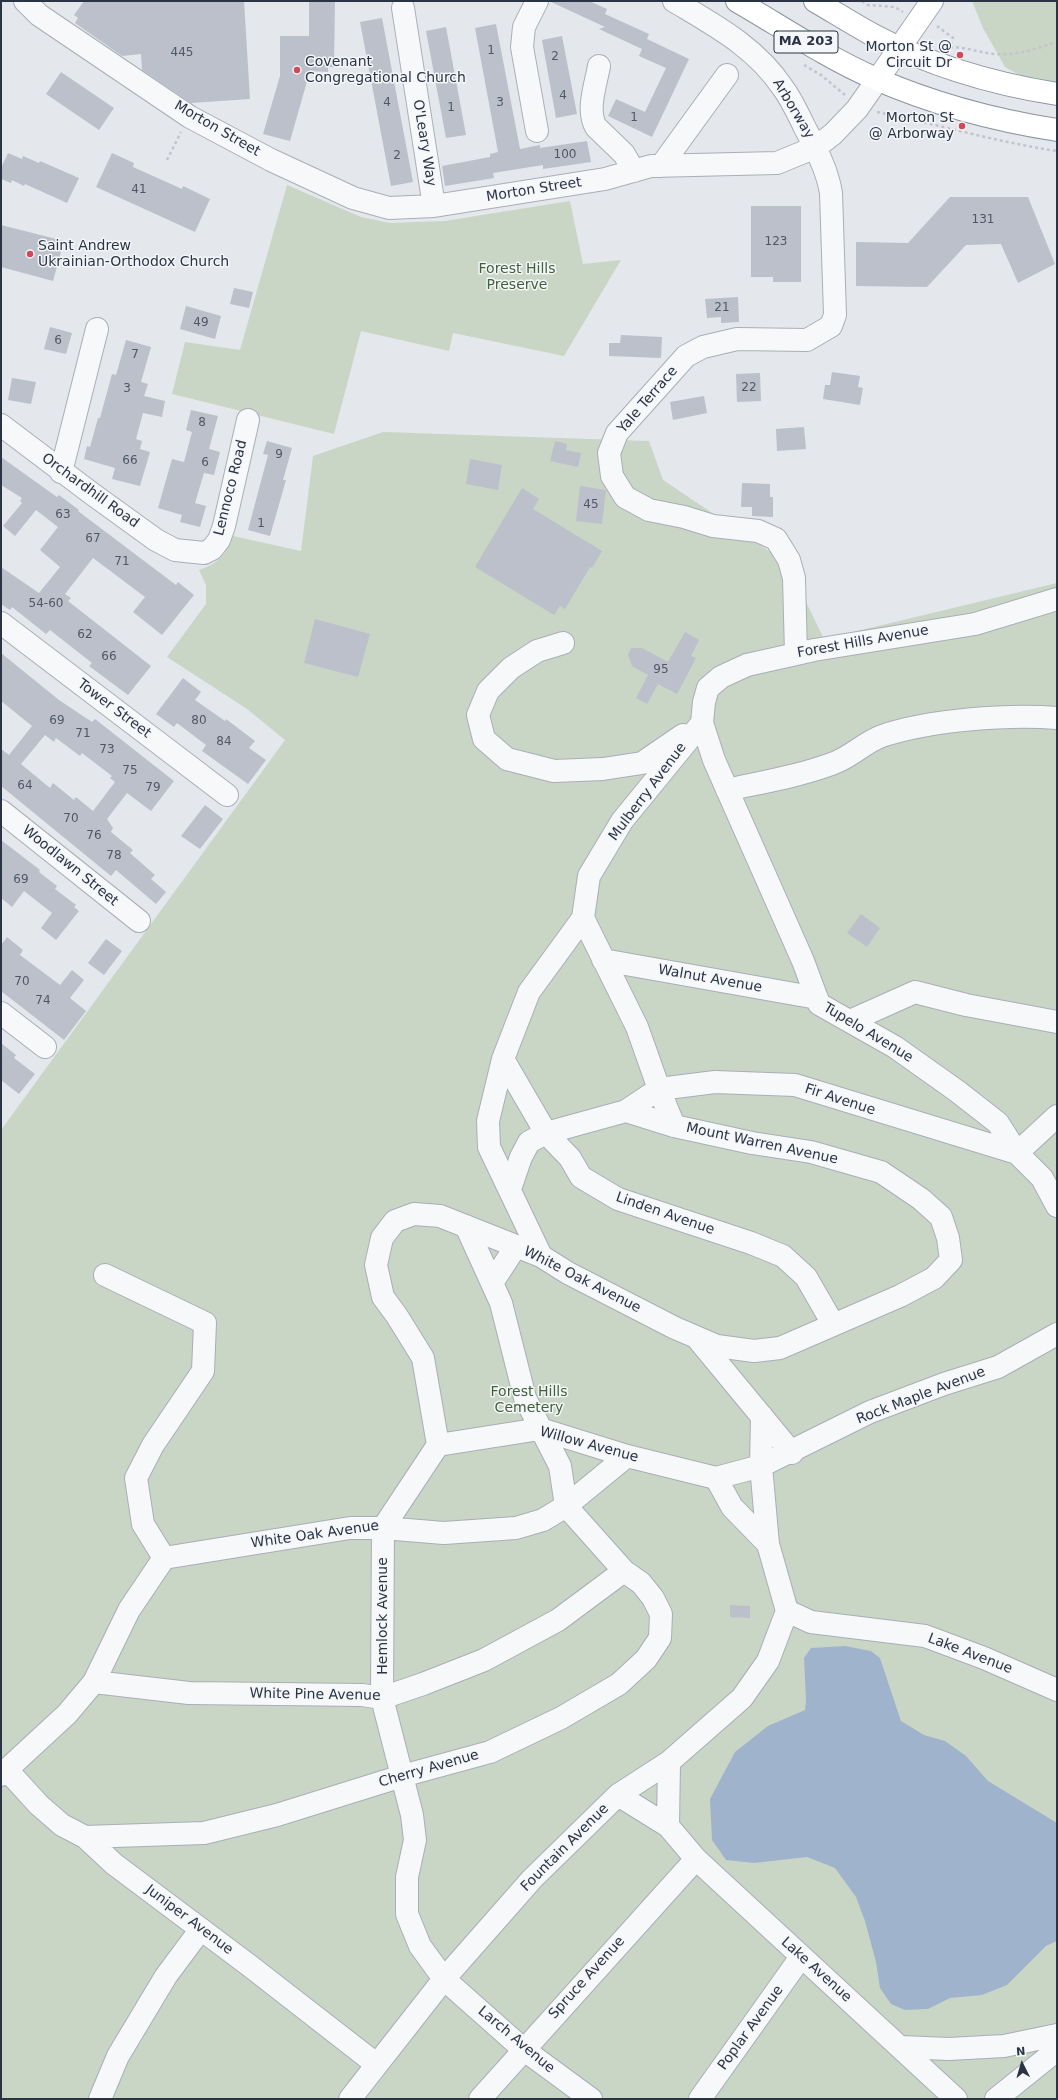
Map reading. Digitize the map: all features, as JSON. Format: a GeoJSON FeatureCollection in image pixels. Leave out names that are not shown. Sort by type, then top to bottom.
{"type":"FeatureCollection","features":[{"type":"Feature","properties":{"kind":"main road","name":"MA 203"},"geometry":{"type":"LineString","coordinates":[[737,1],[831,56],[911,93],[970,113],[1057,130]]}},
{"type":"Feature","properties":{"kind":"main road","name":"MA 203"},"geometry":{"type":"LineString","coordinates":[[815,1],[862,29],[899,47],[977,76],[1057,94]]}},
{"type":"Feature","properties":{"kind":"main road"},"geometry":{"type":"LineString","coordinates":[[878,79],[932,1]]}},
{"type":"Feature","properties":{"kind":"street","name":"Morton Street"},"geometry":{"type":"LineString","coordinates":[[25,1],[38,15],[190,117],[271,160],[353,198],[376,205],[402,208],[434,206],[605,179],[634,171],[661,166],[748,165],[778,163],[816,147],[842,126],[857,109],[878,79]]}},
{"type":"Feature","properties":{"kind":"street"},"geometry":{"type":"LineString","coordinates":[[537,1],[524,27],[522,47],[537,131]]}},
{"type":"Feature","properties":{"kind":"street","name":"Arborway"},"geometry":{"type":"LineString","coordinates":[[674,1],[734,38],[768,68],[783,87],[816,147]]}},
{"type":"Feature","properties":{"kind":"street","name":"O'Leary Way"},"geometry":{"type":"LineString","coordinates":[[403,8],[434,206]]}},
{"type":"Feature","properties":{"kind":"street"},"geometry":{"type":"LineString","coordinates":[[599,66],[591,110],[593,121],[596,127],[624,154],[634,171]]}},
{"type":"Feature","properties":{"kind":"street"},"geometry":{"type":"LineString","coordinates":[[661,166],[727,75]]}},
{"type":"Feature","properties":{"kind":"street","name":"Yale Terrace"},"geometry":{"type":"LineString","coordinates":[[796,654],[794,578],[789,560],[776,539],[758,531],[713,526],[684,517],[649,510],[625,497],[612,476],[609,453],[617,433],[686,356],[703,347],[738,339],[807,340],[831,326],[835,316],[831,193],[828,179],[816,147]]}},
{"type":"Feature","properties":{"kind":"street"},"geometry":{"type":"LineString","coordinates":[[61,472],[97,329]]}},
{"type":"Feature","properties":{"kind":"street","name":"Lennoco Road"},"geometry":{"type":"LineString","coordinates":[[183,552],[204,553],[212,549],[219,540],[224,526],[248,420]]}},
{"type":"Feature","properties":{"kind":"street","name":"Orchardhill Road"},"geometry":{"type":"LineString","coordinates":[[1,426],[23,441],[61,472],[156,540],[175,550],[183,552]]}},
{"type":"Feature","properties":{"kind":"street","name":"Forest Hills Avenue"},"geometry":{"type":"LineString","coordinates":[[702,715],[708,688],[721,677],[747,665],[796,654],[893,636],[975,624],[1057,599]]}},
{"type":"Feature","properties":{"kind":"street","name":"Tower Street"},"geometry":{"type":"LineString","coordinates":[[1,623],[227,795]]}},
{"type":"Feature","properties":{"kind":"street"},"geometry":{"type":"LineString","coordinates":[[563,643],[537,651],[511,668],[488,691],[478,715],[484,740],[507,759],[554,771],[603,769],[642,763],[702,715]]}},
{"type":"Feature","properties":{"kind":"street","name":"Tupelo Avenue"},"geometry":{"type":"LineString","coordinates":[[702,715],[714,760],[819,1004],[895,1046],[998,1123],[1017,1153],[1042,1178],[1057,1206]]}},
{"type":"Feature","properties":{"kind":"street","name":"Mulberry Avenue"},"geometry":{"type":"LineString","coordinates":[[541,1256],[489,1146],[488,1122],[503,1059],[529,992],[583,918],[589,876],[593,869],[622,821],[702,715]]}},
{"type":"Feature","properties":{"kind":"street"},"geometry":{"type":"LineString","coordinates":[[728,790],[835,763],[881,737],[922,727],[979,719],[1039,716],[1057,718]]}},
{"type":"Feature","properties":{"kind":"street","name":"Woodlawn Street"},"geometry":{"type":"LineString","coordinates":[[1,811],[138,921]]}},
{"type":"Feature","properties":{"kind":"street","name":"Mount Warren Avenue"},"geometry":{"type":"LineString","coordinates":[[583,918],[637,1027],[674,1126],[752,1143],[811,1152],[881,1172],[921,1200],[941,1217],[948,1238],[951,1260],[934,1278],[900,1296],[780,1348],[754,1351]]}},
{"type":"Feature","properties":{"kind":"street","name":"Walnut Avenue"},"geometry":{"type":"LineString","coordinates":[[603,960],[817,998]]}},
{"type":"Feature","properties":{"kind":"street"},"geometry":{"type":"LineString","coordinates":[[850,1021],[915,992],[966,1005],[1057,1022]]}},
{"type":"Feature","properties":{"kind":"street"},"geometry":{"type":"LineString","coordinates":[[1,1012],[45,1047]]}},
{"type":"Feature","properties":{"kind":"street","name":"Linden Avenue"},"geometry":{"type":"LineString","coordinates":[[503,1059],[546,1133],[570,1158],[581,1177],[618,1199],[751,1243],[783,1256],[806,1277],[833,1324]]}},
{"type":"Feature","properties":{"kind":"street","name":"Fir Avenue"},"geometry":{"type":"LineString","coordinates":[[659,1089],[716,1082],[795,1086],[1017,1153]]}},
{"type":"Feature","properties":{"kind":"street"},"geometry":{"type":"LineString","coordinates":[[510,1189],[521,1156],[529,1142],[546,1133],[626,1111],[659,1089]]}},
{"type":"Feature","properties":{"kind":"street"},"geometry":{"type":"LineString","coordinates":[[626,1111],[674,1126]]}},
{"type":"Feature","properties":{"kind":"street"},"geometry":{"type":"LineString","coordinates":[[1017,1153],[1057,1116]]}},
{"type":"Feature","properties":{"kind":"street","name":"White Oak Avenue"},"geometry":{"type":"LineString","coordinates":[[164,1558],[350,1528],[383,1528],[438,1444],[423,1358],[383,1296],[376,1265],[382,1238],[395,1221],[414,1214],[440,1216],[541,1256],[574,1276],[717,1346],[754,1351]]}},
{"type":"Feature","properties":{"kind":"street"},"geometry":{"type":"LineString","coordinates":[[466,1226],[501,1303],[525,1398],[560,1466],[566,1506]]}},
{"type":"Feature","properties":{"kind":"street"},"geometry":{"type":"LineString","coordinates":[[492,1283],[516,1246]]}},
{"type":"Feature","properties":{"kind":"street"},"geometry":{"type":"LineString","coordinates":[[4,1772],[67,1714],[94,1682],[129,1610],[164,1558],[143,1524],[136,1478],[153,1445],[204,1371],[205,1323],[104,1275]]}},
{"type":"Feature","properties":{"kind":"street","name":"Rock Maple Avenue"},"geometry":{"type":"LineString","coordinates":[[761,1466],[792,1453],[870,1412],[944,1384],[998,1367],[1057,1334]]}},
{"type":"Feature","properties":{"kind":"street","name":"White Oak Avenue"},"geometry":{"type":"LineString","coordinates":[[696,1337],[792,1453]]}},
{"type":"Feature","properties":{"kind":"street"},"geometry":{"type":"LineString","coordinates":[[762,1416],[761,1466],[768,1544],[787,1611]]}},
{"type":"Feature","properties":{"kind":"street","name":"Willow Avenue"},"geometry":{"type":"LineString","coordinates":[[438,1444],[540,1429],[627,1456],[716,1478],[761,1466]]}},
{"type":"Feature","properties":{"kind":"street"},"geometry":{"type":"LineString","coordinates":[[383,1528],[444,1533],[516,1528],[544,1520],[566,1506],[627,1456]]}},
{"type":"Feature","properties":{"kind":"street"},"geometry":{"type":"LineString","coordinates":[[716,1478],[732,1507],[768,1544]]}},
{"type":"Feature","properties":{"kind":"street","name":"Cherry Avenue"},"geometry":{"type":"LineString","coordinates":[[84,1837],[204,1833],[278,1815],[402,1776],[490,1752],[561,1718],[619,1684],[646,1658],[660,1638],[661,1614],[653,1598],[640,1583],[624,1570],[566,1506]]}},
{"type":"Feature","properties":{"kind":"street","name":"Hemlock Avenue"},"geometry":{"type":"LineString","coordinates":[[383,1528],[382,1698],[412,1815],[415,1840],[407,1877],[407,1914],[420,1946],[444,1978]]}},
{"type":"Feature","properties":{"kind":"street","name":"White Pine Avenue"},"geometry":{"type":"LineString","coordinates":[[94,1682],[188,1693],[362,1695],[382,1698],[484,1660],[558,1620],[624,1570]]}},
{"type":"Feature","properties":{"kind":"street","name":"Lake Avenue"},"geometry":{"type":"LineString","coordinates":[[787,1611],[811,1622],[925,1636],[984,1658],[1057,1690]]}},
{"type":"Feature","properties":{"kind":"street","name":"Fountain Avenue"},"geometry":{"type":"LineString","coordinates":[[350,2099],[444,1978],[532,1879],[618,1795],[669,1762],[742,1698],[768,1661],[787,1611]]}},
{"type":"Feature","properties":{"kind":"street"},"geometry":{"type":"LineString","coordinates":[[668,1826],[669,1762]]}},
{"type":"Feature","properties":{"kind":"street","name":"Juniper Avenue"},"geometry":{"type":"LineString","coordinates":[[4,1772],[62,1825],[84,1837],[114,1864],[376,2064]]}},
{"type":"Feature","properties":{"kind":"street","name":"Lake Avenue"},"geometry":{"type":"LineString","coordinates":[[618,1795],[668,1826],[696,1859],[956,2099]]}},
{"type":"Feature","properties":{"kind":"street","name":"Spruce Avenue"},"geometry":{"type":"LineString","coordinates":[[480,2099],[523,2049],[696,1859]]}},
{"type":"Feature","properties":{"kind":"street"},"geometry":{"type":"LineString","coordinates":[[100,2099],[118,2056],[166,1976],[201,1929]]}},
{"type":"Feature","properties":{"kind":"street","name":"Poplar Avenue"},"geometry":{"type":"LineString","coordinates":[[700,2099],[801,1957]]}},
{"type":"Feature","properties":{"kind":"street","name":"Larch Avenue"},"geometry":{"type":"LineString","coordinates":[[444,1978],[523,2049],[591,2099]]}},
{"type":"Feature","properties":{"kind":"street"},"geometry":{"type":"LineString","coordinates":[[901,2047],[949,2049],[1004,2046],[1057,2035]]}},
{"type":"Feature","properties":{"kind":"street"},"geometry":{"type":"LineString","coordinates":[[996,2099],[1057,2050]]}},
{"type":"Feature","properties":{"kind":"path"},"geometry":{"type":"LineString","coordinates":[[862,1],[868,5],[895,7],[900,10]]}},
{"type":"Feature","properties":{"kind":"path"},"geometry":{"type":"LineString","coordinates":[[937,25],[953,38],[948,53]]}},
{"type":"Feature","properties":{"kind":"path"},"geometry":{"type":"LineString","coordinates":[[950,47],[964,47],[994,54],[1015,54],[1057,42]]}},
{"type":"Feature","properties":{"kind":"path"},"geometry":{"type":"LineString","coordinates":[[872,107],[877,112],[920,120],[959,132],[1057,151]]}},
{"type":"Feature","properties":{"kind":"path"},"geometry":{"type":"LineString","coordinates":[[167,160],[183,130]]}},
{"type":"Feature","properties":{"kind":"green space"},"geometry":{"type":"Polygon","coordinates":[[[972,1],[1057,1],[1057,84],[1028,80],[1005,67],[983,28],[972,1]]]}},
{"type":"Feature","properties":{"kind":"green space","name":"Forest Hills Preserve"},"geometry":{"type":"Polygon","coordinates":[[[287,185],[361,217],[390,223],[445,221],[570,201],[583,264],[621,260],[564,356],[453,333],[449,351],[361,331],[334,434],[172,394],[185,342],[240,350],[287,185]]]}},
{"type":"Feature","properties":{"kind":"green space","name":"Forest Hills Cemetery"},"geometry":{"type":"Polygon","coordinates":[[[383,432],[649,441],[663,480],[787,563],[824,639],[1057,583],[1057,2099],[1,2099],[1,1130],[285,740],[247,709],[167,657],[206,604],[206,585],[199,570],[212,564],[220,558],[227,549],[233,536],[301,551],[313,456],[383,432]]]}},
{"type":"Feature","properties":{"kind":"water"},"geometry":{"type":"Polygon","coordinates":[[[845,1646],[871,1651],[880,1658],[901,1721],[924,1735],[945,1741],[966,1756],[988,1781],[1057,1823],[1057,1941],[1046,1946],[1007,1985],[982,1995],[950,1998],[928,2009],[905,2010],[891,2004],[880,1988],[876,1962],[865,1921],[856,1897],[835,1868],[807,1857],[754,1863],[726,1860],[712,1840],[710,1799],[735,1752],[768,1726],[805,1710],[804,1658],[811,1648],[845,1646]]]}},
{"type":"Feature","properties":{"kind":"building"},"geometry":{"type":"Polygon","coordinates":[[[84,1],[244,1],[250,99],[191,103],[142,70],[141,54],[122,56],[75,23],[78,18],[74,15],[84,1]]]}},
{"type":"Feature","properties":{"kind":"building","name":"Covenant Congregational Church"},"geometry":{"type":"Polygon","coordinates":[[[309,1],[335,1],[334,67],[328,67],[328,72],[310,71],[290,141],[263,134],[280,76],[280,36],[309,36],[309,1]]]}},
{"type":"Feature","properties":{"kind":"building"},"geometry":{"type":"Polygon","coordinates":[[[549,1],[589,1],[607,9],[605,14],[649,34],[647,39],[689,59],[652,137],[608,116],[616,99],[645,112],[666,68],[639,56],[642,49],[599,29],[605,27],[549,1]]]}},
{"type":"Feature","properties":{"kind":"building"},"geometry":{"type":"Polygon","coordinates":[[[382,18],[413,182],[391,186],[360,22],[382,18]]]}},
{"type":"Feature","properties":{"kind":"building"},"geometry":{"type":"Polygon","coordinates":[[[496,24],[520,149],[540,145],[540,148],[587,141],[591,162],[543,169],[543,165],[493,173],[494,178],[445,186],[442,166],[490,157],[490,154],[498,152],[475,28],[496,24]]]}},
{"type":"Feature","properties":{"kind":"building"},"geometry":{"type":"Polygon","coordinates":[[[446,27],[466,135],[446,138],[426,31],[446,27]]]}},
{"type":"Feature","properties":{"kind":"building"},"geometry":{"type":"Polygon","coordinates":[[[562,36],[577,114],[556,118],[542,40],[562,36]]]}},
{"type":"Feature","properties":{"kind":"building"},"geometry":{"type":"Polygon","coordinates":[[[61,72],[114,108],[99,130],[46,94],[61,72]]]}},
{"type":"Feature","properties":{"kind":"building"},"geometry":{"type":"Polygon","coordinates":[[[8,153],[22,159],[23,156],[39,163],[40,161],[79,178],[67,203],[25,184],[24,186],[12,180],[11,183],[1,179],[1,168],[8,153]]]}},
{"type":"Feature","properties":{"kind":"building"},"geometry":{"type":"Polygon","coordinates":[[[112,153],[134,163],[133,167],[182,189],[183,186],[210,199],[195,232],[96,187],[112,153]]]}},
{"type":"Feature","properties":{"kind":"building"},"geometry":{"type":"Polygon","coordinates":[[[950,197],[1028,197],[1055,264],[1018,283],[1001,244],[966,245],[927,287],[856,286],[856,242],[908,243],[950,197]]]}},
{"type":"Feature","properties":{"kind":"building"},"geometry":{"type":"Polygon","coordinates":[[[751,206],[801,206],[801,282],[773,282],[773,277],[751,277],[751,206]]]}},
{"type":"Feature","properties":{"kind":"building","name":"Saint Andrew Ukrainian-Orthodox Church"},"geometry":{"type":"Polygon","coordinates":[[[1,225],[64,241],[53,281],[1,267],[1,225]]]}},
{"type":"Feature","properties":{"kind":"building"},"geometry":{"type":"Polygon","coordinates":[[[234,288],[253,292],[249,308],[230,304],[234,288]]]}},
{"type":"Feature","properties":{"kind":"building"},"geometry":{"type":"Polygon","coordinates":[[[738,297],[739,322],[721,323],[721,317],[707,318],[705,299],[738,297]]]}},
{"type":"Feature","properties":{"kind":"building"},"geometry":{"type":"Polygon","coordinates":[[[186,306],[221,316],[215,339],[180,329],[186,306]]]}},
{"type":"Feature","properties":{"kind":"building"},"geometry":{"type":"Polygon","coordinates":[[[50,327],[72,333],[66,354],[44,349],[50,327]]]}},
{"type":"Feature","properties":{"kind":"building"},"geometry":{"type":"Polygon","coordinates":[[[621,335],[662,337],[661,358],[609,356],[609,343],[620,343],[621,335]]]}},
{"type":"Feature","properties":{"kind":"building"},"geometry":{"type":"Polygon","coordinates":[[[126,340],[151,347],[141,382],[148,384],[144,396],[165,401],[162,417],[143,413],[136,439],[142,441],[140,449],[150,452],[140,486],[112,479],[115,468],[84,459],[87,446],[90,447],[98,418],[100,418],[112,374],[116,375],[126,340]]]}},
{"type":"Feature","properties":{"kind":"building"},"geometry":{"type":"Polygon","coordinates":[[[832,372],[860,376],[858,387],[863,388],[860,405],[823,399],[825,385],[830,385],[832,372]]]}},
{"type":"Feature","properties":{"kind":"building"},"geometry":{"type":"Polygon","coordinates":[[[760,373],[761,401],[737,402],[736,374],[760,373]]]}},
{"type":"Feature","properties":{"kind":"building"},"geometry":{"type":"Polygon","coordinates":[[[12,378],[36,382],[31,404],[8,400],[12,378]]]}},
{"type":"Feature","properties":{"kind":"building"},"geometry":{"type":"Polygon","coordinates":[[[704,396],[707,413],[673,420],[670,402],[704,396]]]}},
{"type":"Feature","properties":{"kind":"building"},"geometry":{"type":"Polygon","coordinates":[[[191,410],[218,416],[209,449],[220,452],[214,475],[204,473],[195,503],[206,506],[200,527],[180,522],[182,515],[158,508],[172,459],[184,462],[192,432],[186,430],[191,410]]]}},
{"type":"Feature","properties":{"kind":"building"},"geometry":{"type":"Polygon","coordinates":[[[804,427],[806,449],[777,451],[776,429],[804,427]]]}},
{"type":"Feature","properties":{"kind":"building"},"geometry":{"type":"Polygon","coordinates":[[[267,441],[292,448],[283,480],[286,480],[270,536],[248,530],[268,455],[263,454],[267,441]]]}},
{"type":"Feature","properties":{"kind":"building"},"geometry":{"type":"Polygon","coordinates":[[[555,441],[567,444],[566,450],[581,453],[578,467],[550,461],[555,441]]]}},
{"type":"Feature","properties":{"kind":"building"},"geometry":{"type":"Polygon","coordinates":[[[1,457],[57,497],[59,495],[176,585],[178,582],[194,595],[162,635],[133,612],[145,597],[93,558],[65,594],[71,598],[68,601],[151,666],[128,695],[89,666],[92,663],[50,630],[46,634],[12,607],[10,610],[1,604],[1,567],[39,593],[60,567],[40,550],[58,527],[36,510],[15,536],[3,526],[22,503],[20,501],[22,498],[1,485],[1,457]]]}},
{"type":"Feature","properties":{"kind":"building"},"geometry":{"type":"Polygon","coordinates":[[[470,459],[502,465],[498,490],[466,484],[470,459]]]}},
{"type":"Feature","properties":{"kind":"building"},"geometry":{"type":"Polygon","coordinates":[[[742,483],[770,484],[770,497],[773,497],[773,517],[752,516],[752,507],[741,507],[742,483]]]}},
{"type":"Feature","properties":{"kind":"building"},"geometry":{"type":"Polygon","coordinates":[[[580,486],[606,490],[602,524],[576,521],[580,486]]]}},
{"type":"Feature","properties":{"kind":"building"},"geometry":{"type":"Polygon","coordinates":[[[522,488],[539,499],[533,509],[602,551],[592,568],[590,567],[565,609],[560,606],[554,615],[475,567],[522,488]]]}},
{"type":"Feature","properties":{"kind":"building"},"geometry":{"type":"Polygon","coordinates":[[[315,619],[370,634],[358,677],[304,663],[315,619]]]}},
{"type":"Feature","properties":{"kind":"building"},"geometry":{"type":"Polygon","coordinates":[[[685,632],[699,640],[691,656],[696,658],[677,694],[658,684],[647,704],[636,698],[648,675],[632,666],[628,655],[631,648],[642,648],[668,662],[685,632]]]}},
{"type":"Feature","properties":{"kind":"building"},"geometry":{"type":"Polygon","coordinates":[[[1,653],[59,700],[92,722],[95,719],[174,781],[151,811],[127,793],[107,819],[113,828],[111,832],[133,850],[130,853],[155,875],[151,879],[166,892],[156,904],[116,870],[111,876],[1,786],[1,749],[9,755],[32,726],[1,701],[1,653]],[[45,735],[21,764],[50,788],[53,783],[74,800],[76,797],[93,811],[115,782],[110,778],[112,776],[82,753],[80,756],[56,738],[54,742],[45,735]]]}},
{"type":"Feature","properties":{"kind":"building"},"geometry":{"type":"Polygon","coordinates":[[[183,678],[201,692],[195,700],[225,721],[226,719],[255,741],[249,748],[266,760],[248,784],[202,751],[206,745],[177,723],[174,727],[156,714],[183,678]]]}},
{"type":"Feature","properties":{"kind":"building"},"geometry":{"type":"Polygon","coordinates":[[[205,805],[223,819],[200,849],[181,836],[205,805]]]}},
{"type":"Feature","properties":{"kind":"building"},"geometry":{"type":"Polygon","coordinates":[[[1,840],[40,870],[39,872],[57,886],[55,889],[76,905],[74,907],[79,911],[56,940],[41,928],[52,913],[24,891],[12,907],[1,898],[1,840]]]}},
{"type":"Feature","properties":{"kind":"building"},"geometry":{"type":"Polygon","coordinates":[[[861,914],[880,928],[867,947],[847,933],[861,914]]]}},
{"type":"Feature","properties":{"kind":"building"},"geometry":{"type":"Polygon","coordinates":[[[7,937],[23,950],[20,955],[60,985],[72,970],[84,980],[70,998],[86,1011],[64,1040],[1,991],[1,945],[7,937]]]}},
{"type":"Feature","properties":{"kind":"building"},"geometry":{"type":"Polygon","coordinates":[[[106,939],[122,951],[104,975],[88,963],[106,939]]]}},
{"type":"Feature","properties":{"kind":"building"},"geometry":{"type":"Polygon","coordinates":[[[1,1043],[16,1055],[14,1058],[35,1074],[19,1094],[1,1080],[1,1043]]]}},
{"type":"Feature","properties":{"kind":"building"},"geometry":{"type":"Polygon","coordinates":[[[730,1605],[750,1606],[750,1618],[730,1617],[730,1605]]]}},
{"type":"Feature","properties":{"kind":"place","name":"Morton St @ Circuit Dr"},"geometry":{"type":"Point","coordinates":[960,55]}},
{"type":"Feature","properties":{"kind":"place","name":"Covenant Congregational Church"},"geometry":{"type":"Point","coordinates":[297,70]}},
{"type":"Feature","properties":{"kind":"place","name":"Morton St @ Arborway"},"geometry":{"type":"Point","coordinates":[962,126]}},
{"type":"Feature","properties":{"kind":"place","name":"Saint Andrew Ukrainian-Orthodox Church"},"geometry":{"type":"Point","coordinates":[30,254]}}]}
